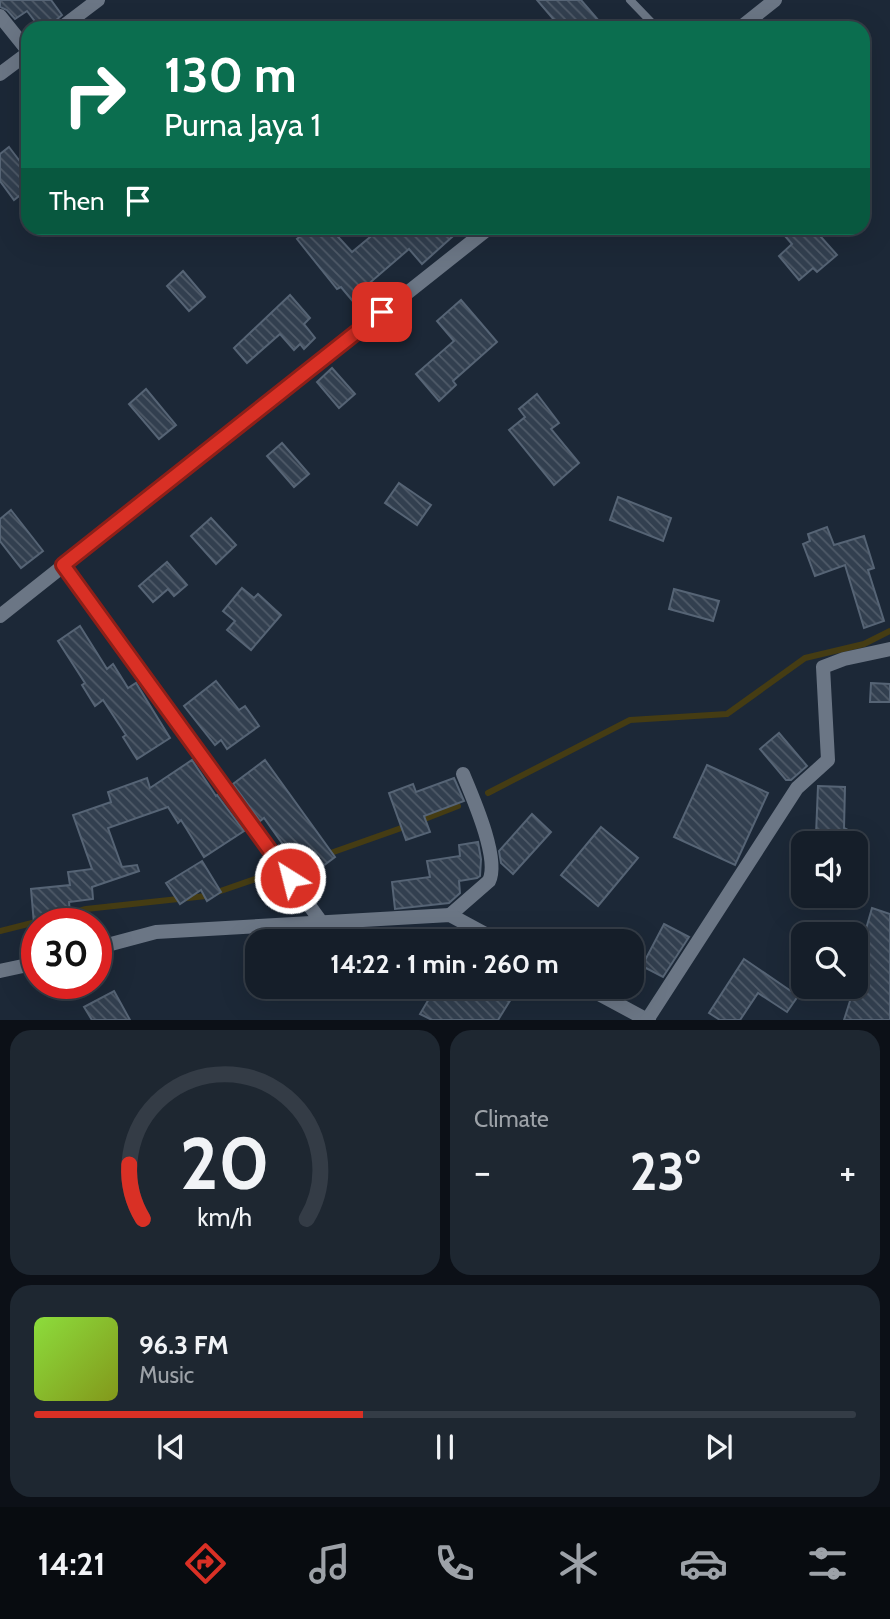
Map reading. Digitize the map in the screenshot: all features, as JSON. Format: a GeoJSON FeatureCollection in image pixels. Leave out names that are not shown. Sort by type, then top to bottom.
{"type":"FeatureCollection","features":[{"type":"Feature","properties":{"kind":"street"},"geometry":{"type":"LineString","coordinates":[[70,21],[98,0]]}},
{"type":"Feature","properties":{"kind":"street"},"geometry":{"type":"LineString","coordinates":[[749,21],[775,0]]}},
{"type":"Feature","properties":{"kind":"street"},"geometry":{"type":"LineString","coordinates":[[0,16],[21,43]]}},
{"type":"Feature","properties":{"kind":"street"},"geometry":{"type":"LineString","coordinates":[[0,74],[21,58]]}},
{"type":"Feature","properties":{"kind":"street"},"geometry":{"type":"LineString","coordinates":[[0,616],[480,235]]}},
{"type":"Feature","properties":{"kind":"street"},"geometry":{"type":"LineString","coordinates":[[63,565],[322,923]]}},
{"type":"Feature","properties":{"kind":"street"},"geometry":{"type":"LineString","coordinates":[[609,999],[648,1020],[797,788],[828,760],[823,667],[844,659],[890,649]]}},
{"type":"Feature","properties":{"kind":"street"},"geometry":{"type":"LineString","coordinates":[[450,915],[489,881],[493,873],[483,823],[463,774]]}},
{"type":"Feature","properties":{"kind":"street"},"geometry":{"type":"LineString","coordinates":[[112,944],[156,932],[450,915],[476,929]]}},
{"type":"Feature","properties":{"kind":"street"},"geometry":{"type":"LineString","coordinates":[[0,971],[21,966]]}},
{"type":"Feature","properties":{"kind":"lane"},"geometry":{"type":"LineString","coordinates":[[630,0],[650,21]]}},
{"type":"Feature","properties":{"kind":"building"},"geometry":{"type":"Polygon","coordinates":[[[0,0],[51,0],[62,15],[55,21],[35,21],[27,11],[15,19],[0,7],[0,0]]]}},
{"type":"Feature","properties":{"kind":"building"},"geometry":{"type":"Polygon","coordinates":[[[537,0],[581,0],[599,21],[555,21],[537,0]]]}},
{"type":"Feature","properties":{"kind":"building"},"geometry":{"type":"Polygon","coordinates":[[[9,147],[21,163],[21,194],[14,200],[0,181],[0,154],[9,147]]]}},
{"type":"Feature","properties":{"kind":"building"},"geometry":{"type":"Polygon","coordinates":[[[302,235],[336,235],[352,252],[373,235],[454,235],[422,264],[409,249],[366,286],[376,298],[361,311],[341,287],[337,289],[297,239],[302,235]]]}},
{"type":"Feature","properties":{"kind":"building"},"geometry":{"type":"Polygon","coordinates":[[[784,235],[819,235],[837,255],[817,272],[813,268],[799,280],[779,256],[792,244],[784,235]]]}},
{"type":"Feature","properties":{"kind":"building"},"geometry":{"type":"Polygon","coordinates":[[[183,271],[205,297],[189,311],[167,286],[183,271]]]}},
{"type":"Feature","properties":{"kind":"building"},"geometry":{"type":"Polygon","coordinates":[[[290,295],[310,318],[304,324],[315,338],[304,349],[300,344],[294,350],[280,334],[247,363],[234,348],[290,295]]]}},
{"type":"Feature","properties":{"kind":"building"},"geometry":{"type":"Polygon","coordinates":[[[461,300],[497,342],[453,381],[456,385],[439,401],[416,374],[454,341],[437,321],[461,300]]]}},
{"type":"Feature","properties":{"kind":"building"},"geometry":{"type":"Polygon","coordinates":[[[332,368],[355,394],[339,408],[317,382],[332,368]]]}},
{"type":"Feature","properties":{"kind":"building"},"geometry":{"type":"Polygon","coordinates":[[[146,389],[176,425],[159,439],[129,404],[146,389]]]}},
{"type":"Feature","properties":{"kind":"building"},"geometry":{"type":"Polygon","coordinates":[[[537,394],[559,423],[551,429],[579,463],[554,485],[509,430],[525,417],[519,409],[537,394]]]}},
{"type":"Feature","properties":{"kind":"building"},"geometry":{"type":"Polygon","coordinates":[[[282,443],[309,474],[294,487],[267,456],[282,443]]]}},
{"type":"Feature","properties":{"kind":"building"},"geometry":{"type":"Polygon","coordinates":[[[399,483],[431,505],[417,525],[385,503],[399,483]]]}},
{"type":"Feature","properties":{"kind":"building"},"geometry":{"type":"Polygon","coordinates":[[[618,497],[671,518],[663,541],[610,520],[618,497]]]}},
{"type":"Feature","properties":{"kind":"building"},"geometry":{"type":"Polygon","coordinates":[[[11,510],[43,551],[21,568],[0,541],[0,519],[11,510]]]}},
{"type":"Feature","properties":{"kind":"building"},"geometry":{"type":"Polygon","coordinates":[[[211,518],[236,545],[216,564],[191,536],[211,518]]]}},
{"type":"Feature","properties":{"kind":"building"},"geometry":{"type":"Polygon","coordinates":[[[827,527],[834,545],[864,536],[874,568],[868,570],[884,621],[864,628],[845,565],[815,576],[803,544],[810,541],[808,534],[827,527]]]}},
{"type":"Feature","properties":{"kind":"building"},"geometry":{"type":"Polygon","coordinates":[[[167,562],[187,585],[174,596],[168,589],[153,602],[139,586],[167,562]]]}},
{"type":"Feature","properties":{"kind":"building"},"geometry":{"type":"Polygon","coordinates":[[[242,588],[254,598],[258,594],[281,615],[251,650],[227,630],[235,621],[223,611],[242,588]]]}},
{"type":"Feature","properties":{"kind":"building"},"geometry":{"type":"Polygon","coordinates":[[[674,589],[719,601],[713,621],[669,609],[674,589]]]}},
{"type":"Feature","properties":{"kind":"building"},"geometry":{"type":"Polygon","coordinates":[[[80,626],[107,669],[113,664],[128,688],[136,683],[170,738],[137,759],[123,737],[126,735],[103,700],[95,706],[82,685],[85,683],[58,641],[80,626]]]}},
{"type":"Feature","properties":{"kind":"building"},"geometry":{"type":"Polygon","coordinates":[[[216,681],[239,710],[245,706],[259,726],[227,749],[221,740],[215,745],[184,706],[216,681]]]}},
{"type":"Feature","properties":{"kind":"building"},"geometry":{"type":"Polygon","coordinates":[[[871,683],[890,684],[890,702],[870,702],[871,683]]]}},
{"type":"Feature","properties":{"kind":"building"},"geometry":{"type":"Polygon","coordinates":[[[779,733],[807,766],[791,780],[786,780],[760,749],[779,733]]]}},
{"type":"Feature","properties":{"kind":"building"},"geometry":{"type":"Polygon","coordinates":[[[192,760],[244,831],[204,857],[181,820],[178,823],[168,807],[108,828],[122,867],[137,865],[139,871],[92,887],[93,899],[69,902],[70,908],[33,908],[31,889],[70,885],[68,872],[92,869],[73,815],[111,802],[108,792],[147,778],[150,788],[192,760]]]}},
{"type":"Feature","properties":{"kind":"building"},"geometry":{"type":"Polygon","coordinates":[[[265,760],[335,857],[307,878],[264,818],[260,821],[233,784],[265,760]]]}},
{"type":"Feature","properties":{"kind":"building"},"geometry":{"type":"Polygon","coordinates":[[[707,765],[768,793],[735,865],[674,837],[707,765]]]}},
{"type":"Feature","properties":{"kind":"building"},"geometry":{"type":"Polygon","coordinates":[[[454,778],[464,801],[424,816],[430,832],[406,840],[389,793],[413,784],[416,792],[454,778]]]}},
{"type":"Feature","properties":{"kind":"building"},"geometry":{"type":"Polygon","coordinates":[[[818,786],[845,787],[844,828],[850,831],[816,831],[818,786]]]}},
{"type":"Feature","properties":{"kind":"building"},"geometry":{"type":"Polygon","coordinates":[[[532,814],[551,832],[513,874],[501,863],[499,851],[532,814]]]}},
{"type":"Feature","properties":{"kind":"building"},"geometry":{"type":"Polygon","coordinates":[[[601,827],[638,858],[598,906],[561,875],[601,827]]]}},
{"type":"Feature","properties":{"kind":"building"},"geometry":{"type":"Polygon","coordinates":[[[478,842],[480,876],[459,881],[460,893],[449,903],[395,909],[392,882],[430,877],[427,861],[460,856],[459,845],[478,842]]]}},
{"type":"Feature","properties":{"kind":"building"},"geometry":{"type":"Polygon","coordinates":[[[202,861],[221,892],[207,901],[201,890],[180,904],[166,883],[202,861]]]}},
{"type":"Feature","properties":{"kind":"building"},"geometry":{"type":"Polygon","coordinates":[[[872,908],[890,914],[890,1020],[844,1020],[851,999],[868,999],[868,922],[872,908]]]}},
{"type":"Feature","properties":{"kind":"building"},"geometry":{"type":"Polygon","coordinates":[[[664,924],[689,937],[663,977],[644,967],[664,924]]]}},
{"type":"Feature","properties":{"kind":"building"},"geometry":{"type":"Polygon","coordinates":[[[744,959],[791,991],[791,999],[796,999],[787,1012],[758,993],[740,1020],[720,1020],[709,1013],[744,959]]]}},
{"type":"Feature","properties":{"kind":"building"},"geometry":{"type":"Polygon","coordinates":[[[114,991],[130,1020],[92,1020],[84,1007],[99,999],[112,999],[114,991]]]}},
{"type":"Feature","properties":{"kind":"building"},"geometry":{"type":"Polygon","coordinates":[[[429,999],[511,999],[498,1020],[432,1020],[420,1014],[429,999]]]}},
{"type":"Feature","properties":{"kind":"waterway"},"geometry":{"type":"LineString","coordinates":[[488,793],[630,720],[727,714],[805,658],[864,644],[890,631]]}},
{"type":"Feature","properties":{"kind":"waterway"},"geometry":{"type":"LineString","coordinates":[[417,822],[458,806]]}},
{"type":"Feature","properties":{"kind":"waterway"},"geometry":{"type":"LineString","coordinates":[[325,855],[407,826]]}},
{"type":"Feature","properties":{"kind":"waterway"},"geometry":{"type":"LineString","coordinates":[[95,908],[206,896],[267,875]]}},
{"type":"Feature","properties":{"kind":"waterway"},"geometry":{"type":"LineString","coordinates":[[0,931],[21,926]]}},
{"type":"Feature","properties":{"kind":"route"},"geometry":{"type":"LineString","coordinates":[[290,878],[63,565],[382,312]]}}]}
